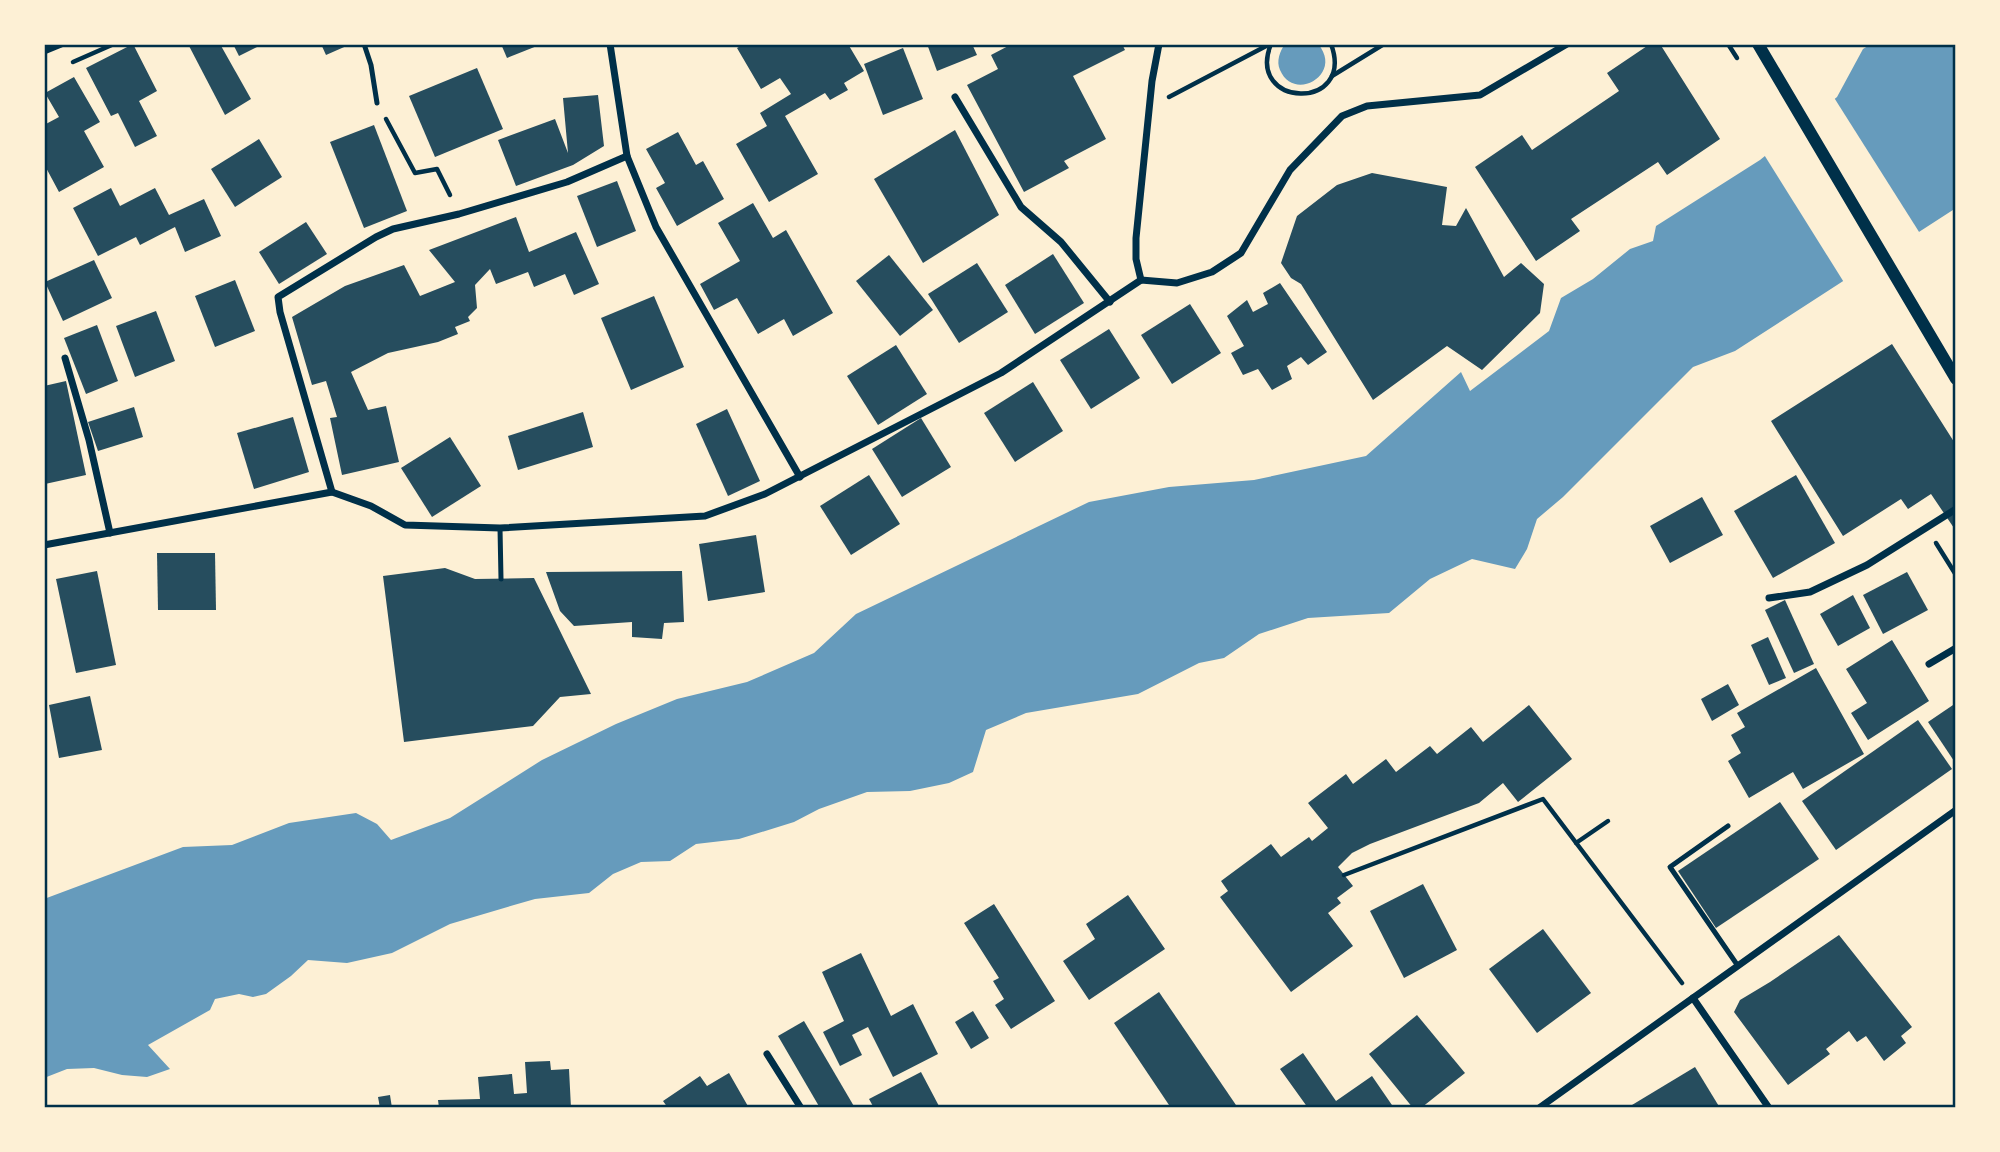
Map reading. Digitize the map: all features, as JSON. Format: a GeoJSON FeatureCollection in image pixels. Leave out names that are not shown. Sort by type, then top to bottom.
{"type":"FeatureCollection","features":[{"type":"Feature","properties":{"kind":"street"},"geometry":{"type":"LineString","coordinates":[[44,51],[61,44]]}},
{"type":"Feature","properties":{"kind":"street"},"geometry":{"type":"LineString","coordinates":[[610,44],[627,156],[656,227],[800,477]]}},
{"type":"Feature","properties":{"kind":"street"},"geometry":{"type":"LineString","coordinates":[[1142,280],[1136,248],[1159,44]]}},
{"type":"Feature","properties":{"kind":"street"},"geometry":{"type":"LineString","coordinates":[[44,544],[332,492],[371,506],[405,526],[500,528],[705,516],[765,494],[1001,373],[1142,280],[1177,283],[1212,272],[1241,253],[1290,170],[1342,116],[1367,106],[1479,95],[1567,44]]}},
{"type":"Feature","properties":{"kind":"street"},"geometry":{"type":"LineString","coordinates":[[1758,44],[1956,379]]}},
{"type":"Feature","properties":{"kind":"street"},"geometry":{"type":"LineString","coordinates":[[955,97],[1021,207],[1061,242],[1110,302]]}},
{"type":"Feature","properties":{"kind":"street"},"geometry":{"type":"LineString","coordinates":[[332,492],[278,297],[393,229],[459,214],[567,182],[627,156]]}},
{"type":"Feature","properties":{"kind":"street"},"geometry":{"type":"LineString","coordinates":[[65,358],[89,440],[110,533]]}},
{"type":"Feature","properties":{"kind":"street"},"geometry":{"type":"LineString","coordinates":[[1769,598],[1810,592],[1867,565],[1956,509]]}},
{"type":"Feature","properties":{"kind":"street"},"geometry":{"type":"LineString","coordinates":[[1929,664],[1956,648]]}},
{"type":"Feature","properties":{"kind":"street"},"geometry":{"type":"LineString","coordinates":[[1539,1108],[1956,810]]}},
{"type":"Feature","properties":{"kind":"street"},"geometry":{"type":"LineString","coordinates":[[1693,998],[1769,1108]]}},
{"type":"Feature","properties":{"kind":"street"},"geometry":{"type":"LineString","coordinates":[[767,1054],[801,1108]]}},
{"type":"Feature","properties":{"kind":"lane"},"geometry":{"type":"LineString","coordinates":[[364,44],[371,65],[377,103]]}},
{"type":"Feature","properties":{"kind":"lane"},"geometry":{"type":"LineString","coordinates":[[500,528],[501,579]]}},
{"type":"Feature","properties":{"kind":"lane"},"geometry":{"type":"LineString","coordinates":[[1728,826],[1670,867],[1738,966]]}},
{"type":"Feature","properties":{"kind":"path"},"geometry":{"type":"LineString","coordinates":[[67,64],[114,44]]}},
{"type":"Feature","properties":{"kind":"path"},"geometry":{"type":"LineString","coordinates":[[1150,107],[1270,44]]}},
{"type":"Feature","properties":{"kind":"path"},"geometry":{"type":"LineString","coordinates":[[1270,44],[1267,53],[1269,74],[1283,90],[1304,95],[1324,86],[1332,77],[1384,44]]}},
{"type":"Feature","properties":{"kind":"path"},"geometry":{"type":"LineString","coordinates":[[1331,44],[1335,65],[1332,77]]}},
{"type":"Feature","properties":{"kind":"path"},"geometry":{"type":"LineString","coordinates":[[377,103],[415,173],[437,169],[459,214]]}},
{"type":"Feature","properties":{"kind":"path"},"geometry":{"type":"LineString","coordinates":[[1946,558],[1956,575]]}},
{"type":"Feature","properties":{"kind":"path"},"geometry":{"type":"LineString","coordinates":[[1344,875],[1543,799],[1693,998]]}},
{"type":"Feature","properties":{"kind":"path"},"geometry":{"type":"LineString","coordinates":[[1576,843],[1608,821]]}},
{"type":"Feature","properties":{"kind":"water"},"geometry":{"type":"Polygon","coordinates":[[[1285,44],[1318,44],[1324,55],[1325,65],[1314,81],[1296,84],[1287,80],[1278,63],[1285,44]]]}},
{"type":"Feature","properties":{"kind":"water"},"geometry":{"type":"Polygon","coordinates":[[[1871,44],[1956,44],[1956,208],[1735,351],[1693,367],[1563,497],[1537,519],[1527,549],[1515,569],[1472,559],[1430,579],[1389,613],[1308,618],[1259,634],[1224,658],[1199,663],[1138,694],[1026,713],[986,730],[973,772],[949,783],[910,791],[867,792],[819,809],[794,822],[739,839],[696,844],[670,861],[641,862],[613,874],[589,893],[535,899],[450,924],[392,953],[347,963],[308,960],[266,994],[253,997],[239,994],[215,999],[210,1010],[148,1045],[170,1069],[147,1077],[122,1075],[94,1068],[67,1069],[44,1078],[44,899],[183,847],[232,845],[289,823],[356,813],[377,824],[391,840],[450,818],[542,760],[616,724],[677,699],[747,682],[814,653],[856,614],[1089,502],[1169,487],[1254,480],[1366,456],[1461,372],[1470,391],[1549,331],[1561,298],[1593,279],[1630,249],[1653,241],[1656,226],[1760,160],[1837,97],[1863,49],[1871,44]]]}},
{"type":"Feature","properties":{"kind":"pier"},"geometry":{"type":"Polygon","coordinates":[[[1833,96],[1921,235],[1845,284],[1763,153],[1833,96]]]}},
{"type":"Feature","properties":{"kind":"building"},"geometry":{"type":"Polygon","coordinates":[[[133,44],[157,91],[139,101],[157,136],[135,147],[118,113],[111,116],[86,68],[133,44]]]}},
{"type":"Feature","properties":{"kind":"building"},"geometry":{"type":"Polygon","coordinates":[[[188,44],[220,44],[251,99],[225,115],[188,44]]]}},
{"type":"Feature","properties":{"kind":"building"},"geometry":{"type":"Polygon","coordinates":[[[233,44],[256,44],[257,47],[239,56],[233,44]]]}},
{"type":"Feature","properties":{"kind":"building"},"geometry":{"type":"Polygon","coordinates":[[[321,44],[351,44],[326,55],[321,44]]]}},
{"type":"Feature","properties":{"kind":"building"},"geometry":{"type":"Polygon","coordinates":[[[501,44],[542,44],[507,58],[501,44]]]}},
{"type":"Feature","properties":{"kind":"building"},"geometry":{"type":"Polygon","coordinates":[[[744,44],[848,44],[864,71],[844,83],[848,90],[830,100],[825,93],[785,116],[818,174],[769,202],[736,144],[767,126],[760,113],[791,94],[780,78],[761,89],[737,48],[744,44]]]}},
{"type":"Feature","properties":{"kind":"building"},"geometry":{"type":"Polygon","coordinates":[[[927,44],[972,44],[977,55],[937,71],[927,44]]]}},
{"type":"Feature","properties":{"kind":"building"},"geometry":{"type":"Polygon","coordinates":[[[1012,44],[1122,44],[1125,50],[1073,76],[1106,139],[1064,161],[1069,168],[1024,192],[967,85],[998,69],[991,55],[1012,44]]]}},
{"type":"Feature","properties":{"kind":"building"},"geometry":{"type":"Polygon","coordinates":[[[1650,44],[1660,44],[1720,139],[1667,175],[1658,162],[1571,219],[1580,231],[1536,261],[1475,167],[1522,135],[1532,150],[1619,91],[1607,73],[1650,44]]]}},
{"type":"Feature","properties":{"kind":"building"},"geometry":{"type":"Polygon","coordinates":[[[903,48],[923,99],[883,115],[864,64],[903,48]]]}},
{"type":"Feature","properties":{"kind":"building"},"geometry":{"type":"Polygon","coordinates":[[[477,68],[503,129],[435,157],[409,96],[477,68]]]}},
{"type":"Feature","properties":{"kind":"building"},"geometry":{"type":"Polygon","coordinates":[[[74,77],[100,122],[84,131],[104,167],[59,192],[44,164],[44,125],[59,117],[45,93],[74,77]]]}},
{"type":"Feature","properties":{"kind":"building"},"geometry":{"type":"Polygon","coordinates":[[[598,95],[604,146],[573,165],[516,186],[498,140],[555,119],[568,153],[563,98],[598,95]]]}},
{"type":"Feature","properties":{"kind":"building"},"geometry":{"type":"Polygon","coordinates":[[[374,125],[407,211],[364,228],[330,142],[374,125]]]}},
{"type":"Feature","properties":{"kind":"building"},"geometry":{"type":"Polygon","coordinates":[[[955,130],[999,215],[923,263],[874,179],[955,130]]]}},
{"type":"Feature","properties":{"kind":"building"},"geometry":{"type":"Polygon","coordinates":[[[678,132],[696,165],[703,161],[724,199],[677,226],[656,188],[665,183],[646,149],[678,132]]]}},
{"type":"Feature","properties":{"kind":"building"},"geometry":{"type":"Polygon","coordinates":[[[259,139],[282,177],[235,207],[211,169],[259,139]]]}},
{"type":"Feature","properties":{"kind":"building"},"geometry":{"type":"Polygon","coordinates":[[[1372,173],[1447,187],[1442,225],[1456,226],[1466,208],[1504,277],[1521,263],[1544,284],[1540,313],[1482,370],[1447,346],[1373,400],[1301,284],[1291,278],[1281,263],[1297,216],[1337,185],[1372,173]]]}},
{"type":"Feature","properties":{"kind":"building"},"geometry":{"type":"Polygon","coordinates":[[[617,181],[636,231],[597,247],[577,196],[617,181]]]}},
{"type":"Feature","properties":{"kind":"building"},"geometry":{"type":"Polygon","coordinates":[[[111,188],[120,206],[155,188],[169,215],[204,199],[221,236],[185,252],[175,227],[140,245],[136,237],[98,256],[73,208],[111,188]]]}},
{"type":"Feature","properties":{"kind":"building"},"geometry":{"type":"Polygon","coordinates":[[[753,203],[773,238],[786,230],[833,313],[793,336],[784,319],[758,334],[737,298],[714,310],[700,284],[740,261],[718,223],[753,203]]]}},
{"type":"Feature","properties":{"kind":"building"},"geometry":{"type":"Polygon","coordinates":[[[516,217],[529,252],[576,232],[599,284],[574,295],[565,274],[534,287],[528,272],[496,284],[490,269],[475,285],[477,308],[468,317],[470,321],[455,327],[458,334],[438,342],[388,353],[351,372],[368,410],[386,406],[399,462],[342,475],[330,418],[337,417],[326,381],[312,385],[292,317],[345,286],[404,265],[420,296],[455,282],[429,250],[516,217]]]}},
{"type":"Feature","properties":{"kind":"building"},"geometry":{"type":"Polygon","coordinates":[[[306,222],[327,254],[279,284],[259,252],[306,222]]]}},
{"type":"Feature","properties":{"kind":"building"},"geometry":{"type":"Polygon","coordinates":[[[1053,254],[1084,303],[1035,334],[1005,285],[1053,254]]]}},
{"type":"Feature","properties":{"kind":"building"},"geometry":{"type":"Polygon","coordinates":[[[889,255],[933,310],[900,336],[856,281],[889,255]]]}},
{"type":"Feature","properties":{"kind":"building"},"geometry":{"type":"Polygon","coordinates":[[[94,260],[112,298],[63,321],[45,282],[94,260]]]}},
{"type":"Feature","properties":{"kind":"building"},"geometry":{"type":"Polygon","coordinates":[[[977,263],[1008,312],[959,343],[928,294],[977,263]]]}},
{"type":"Feature","properties":{"kind":"building"},"geometry":{"type":"Polygon","coordinates":[[[235,280],[255,331],[215,347],[195,296],[235,280]]]}},
{"type":"Feature","properties":{"kind":"building"},"geometry":{"type":"Polygon","coordinates":[[[1280,283],[1327,352],[1308,365],[1301,357],[1287,366],[1292,379],[1272,390],[1258,369],[1243,375],[1231,353],[1244,346],[1227,316],[1247,300],[1253,312],[1268,304],[1263,293],[1280,283]]]}},
{"type":"Feature","properties":{"kind":"building"},"geometry":{"type":"Polygon","coordinates":[[[654,296],[684,367],[631,390],[601,318],[654,296]]]}},
{"type":"Feature","properties":{"kind":"building"},"geometry":{"type":"Polygon","coordinates":[[[1190,304],[1221,353],[1172,384],[1141,335],[1190,304]]]}},
{"type":"Feature","properties":{"kind":"building"},"geometry":{"type":"Polygon","coordinates":[[[156,311],[175,361],[135,377],[116,326],[156,311]]]}},
{"type":"Feature","properties":{"kind":"building"},"geometry":{"type":"Polygon","coordinates":[[[97,325],[118,381],[86,394],[64,338],[97,325]]]}},
{"type":"Feature","properties":{"kind":"building"},"geometry":{"type":"Polygon","coordinates":[[[1109,329],[1140,378],[1091,409],[1060,360],[1109,329]]]}},
{"type":"Feature","properties":{"kind":"building"},"geometry":{"type":"Polygon","coordinates":[[[1892,344],[1956,445],[1956,531],[1931,494],[1908,509],[1901,499],[1843,536],[1771,421],[1892,344]]]}},
{"type":"Feature","properties":{"kind":"building"},"geometry":{"type":"Polygon","coordinates":[[[896,345],[927,394],[878,425],[847,376],[896,345]]]}},
{"type":"Feature","properties":{"kind":"building"},"geometry":{"type":"Polygon","coordinates":[[[66,381],[86,475],[45,484],[44,386],[66,381]]]}},
{"type":"Feature","properties":{"kind":"building"},"geometry":{"type":"Polygon","coordinates":[[[1033,382],[1063,431],[1015,462],[984,413],[1033,382]]]}},
{"type":"Feature","properties":{"kind":"building"},"geometry":{"type":"Polygon","coordinates":[[[134,407],[143,437],[98,451],[88,422],[134,407]]]}},
{"type":"Feature","properties":{"kind":"building"},"geometry":{"type":"Polygon","coordinates":[[[727,409],[760,481],[728,496],[696,424],[727,409]]]}},
{"type":"Feature","properties":{"kind":"building"},"geometry":{"type":"Polygon","coordinates":[[[583,412],[593,447],[518,470],[508,436],[583,412]]]}},
{"type":"Feature","properties":{"kind":"building"},"geometry":{"type":"Polygon","coordinates":[[[293,417],[309,472],[254,489],[237,433],[293,417]]]}},
{"type":"Feature","properties":{"kind":"building"},"geometry":{"type":"Polygon","coordinates":[[[921,418],[951,467],[902,497],[872,449],[921,418]]]}},
{"type":"Feature","properties":{"kind":"building"},"geometry":{"type":"Polygon","coordinates":[[[450,437],[481,486],[432,517],[401,468],[450,437]]]}},
{"type":"Feature","properties":{"kind":"building"},"geometry":{"type":"Polygon","coordinates":[[[869,475],[900,524],[851,555],[820,506],[869,475]]]}},
{"type":"Feature","properties":{"kind":"building"},"geometry":{"type":"Polygon","coordinates":[[[1796,475],[1835,543],[1773,578],[1734,511],[1796,475]]]}},
{"type":"Feature","properties":{"kind":"building"},"geometry":{"type":"Polygon","coordinates":[[[1702,497],[1723,535],[1670,563],[1650,526],[1702,497]]]}},
{"type":"Feature","properties":{"kind":"building"},"geometry":{"type":"Polygon","coordinates":[[[756,535],[765,592],[708,601],[699,544],[756,535]]]}},
{"type":"Feature","properties":{"kind":"building"},"geometry":{"type":"Polygon","coordinates":[[[157,553],[215,553],[216,610],[158,610],[157,553]]]}},
{"type":"Feature","properties":{"kind":"building"},"geometry":{"type":"Polygon","coordinates":[[[445,568],[475,579],[534,578],[591,694],[560,697],[533,726],[404,742],[383,576],[445,568]]]}},
{"type":"Feature","properties":{"kind":"building"},"geometry":{"type":"Polygon","coordinates":[[[97,571],[116,665],[76,673],[56,579],[97,571]]]}},
{"type":"Feature","properties":{"kind":"building"},"geometry":{"type":"Polygon","coordinates":[[[682,571],[684,622],[664,623],[662,639],[632,637],[632,622],[574,626],[560,611],[546,572],[682,571]]]}},
{"type":"Feature","properties":{"kind":"building"},"geometry":{"type":"Polygon","coordinates":[[[1907,572],[1928,610],[1883,634],[1863,595],[1907,572]]]}},
{"type":"Feature","properties":{"kind":"building"},"geometry":{"type":"Polygon","coordinates":[[[1853,595],[1870,628],[1838,646],[1820,614],[1853,595]]]}},
{"type":"Feature","properties":{"kind":"building"},"geometry":{"type":"Polygon","coordinates":[[[1785,600],[1814,664],[1794,673],[1765,610],[1785,600]]]}},
{"type":"Feature","properties":{"kind":"building"},"geometry":{"type":"Polygon","coordinates":[[[1768,637],[1786,678],[1769,685],[1751,645],[1768,637]]]}},
{"type":"Feature","properties":{"kind":"building"},"geometry":{"type":"Polygon","coordinates":[[[1892,640],[1929,701],[1868,740],[1851,713],[1867,703],[1846,669],[1892,640]]]}},
{"type":"Feature","properties":{"kind":"building"},"geometry":{"type":"Polygon","coordinates":[[[1816,668],[1864,754],[1803,789],[1793,772],[1749,798],[1728,761],[1741,753],[1731,735],[1745,727],[1737,713],[1816,668]]]}},
{"type":"Feature","properties":{"kind":"building"},"geometry":{"type":"Polygon","coordinates":[[[1728,684],[1739,705],[1712,721],[1701,699],[1728,684]]]}},
{"type":"Feature","properties":{"kind":"building"},"geometry":{"type":"Polygon","coordinates":[[[90,696],[102,750],[59,758],[49,705],[90,696]]]}},
{"type":"Feature","properties":{"kind":"building"},"geometry":{"type":"Polygon","coordinates":[[[1956,703],[1956,764],[1928,722],[1956,703]]]}},
{"type":"Feature","properties":{"kind":"building"},"geometry":{"type":"Polygon","coordinates":[[[1529,705],[1572,759],[1518,802],[1503,783],[1479,803],[1352,853],[1338,867],[1353,886],[1337,898],[1341,903],[1328,913],[1353,946],[1291,992],[1220,897],[1228,891],[1221,881],[1271,844],[1281,857],[1309,837],[1312,841],[1328,828],[1308,803],[1346,774],[1353,784],[1386,759],[1396,772],[1430,746],[1437,754],[1471,727],[1483,742],[1529,705]]]}},
{"type":"Feature","properties":{"kind":"building"},"geometry":{"type":"Polygon","coordinates":[[[1918,720],[1952,769],[1836,850],[1802,801],[1918,720]]]}},
{"type":"Feature","properties":{"kind":"building"},"geometry":{"type":"Polygon","coordinates":[[[1780,802],[1819,859],[1716,928],[1678,871],[1780,802]]]}},
{"type":"Feature","properties":{"kind":"building"},"geometry":{"type":"Polygon","coordinates":[[[1423,884],[1457,950],[1404,978],[1370,911],[1423,884]]]}},
{"type":"Feature","properties":{"kind":"building"},"geometry":{"type":"Polygon","coordinates":[[[1128,895],[1165,949],[1089,1000],[1063,961],[1095,939],[1086,924],[1128,895]]]}},
{"type":"Feature","properties":{"kind":"building"},"geometry":{"type":"Polygon","coordinates":[[[994,904],[1055,1001],[1011,1029],[995,1005],[1004,999],[993,981],[999,978],[964,923],[994,904]]]}},
{"type":"Feature","properties":{"kind":"building"},"geometry":{"type":"Polygon","coordinates":[[[1543,929],[1591,993],[1537,1033],[1489,969],[1543,929]]]}},
{"type":"Feature","properties":{"kind":"building"},"geometry":{"type":"Polygon","coordinates":[[[1839,935],[1912,1027],[1901,1036],[1906,1043],[1884,1061],[1866,1036],[1857,1042],[1849,1031],[1826,1049],[1830,1054],[1788,1085],[1734,1012],[1740,1000],[1839,935]]]}},
{"type":"Feature","properties":{"kind":"building"},"geometry":{"type":"Polygon","coordinates":[[[861,953],[891,1016],[913,1004],[938,1054],[893,1077],[868,1027],[852,1035],[862,1055],[840,1066],[823,1032],[844,1021],[822,972],[861,953]]]}},
{"type":"Feature","properties":{"kind":"building"},"geometry":{"type":"Polygon","coordinates":[[[1159,992],[1238,1108],[1171,1108],[1114,1023],[1159,992]]]}},
{"type":"Feature","properties":{"kind":"building"},"geometry":{"type":"Polygon","coordinates":[[[973,1011],[989,1038],[971,1049],[955,1022],[973,1011]]]}},
{"type":"Feature","properties":{"kind":"building"},"geometry":{"type":"Polygon","coordinates":[[[1417,1015],[1465,1073],[1421,1108],[1413,1108],[1369,1054],[1417,1015]]]}},
{"type":"Feature","properties":{"kind":"building"},"geometry":{"type":"Polygon","coordinates":[[[804,1021],[855,1108],[820,1108],[778,1036],[804,1021]]]}},
{"type":"Feature","properties":{"kind":"building"},"geometry":{"type":"Polygon","coordinates":[[[1303,1053],[1336,1101],[1372,1076],[1394,1108],[1308,1108],[1280,1069],[1303,1053]]]}},
{"type":"Feature","properties":{"kind":"building"},"geometry":{"type":"Polygon","coordinates":[[[550,1061],[551,1070],[569,1069],[571,1108],[439,1108],[438,1100],[480,1099],[478,1077],[512,1074],[514,1094],[527,1093],[525,1062],[550,1061]]]}},
{"type":"Feature","properties":{"kind":"building"},"geometry":{"type":"Polygon","coordinates":[[[1695,1067],[1720,1108],[1627,1108],[1695,1067]]]}},
{"type":"Feature","properties":{"kind":"building"},"geometry":{"type":"Polygon","coordinates":[[[921,1072],[940,1108],[874,1108],[869,1099],[921,1072]]]}},
{"type":"Feature","properties":{"kind":"building"},"geometry":{"type":"Polygon","coordinates":[[[729,1073],[749,1108],[668,1108],[663,1101],[700,1076],[707,1086],[729,1073]]]}},
{"type":"Feature","properties":{"kind":"building"},"geometry":{"type":"Polygon","coordinates":[[[390,1095],[392,1108],[380,1108],[378,1097],[390,1095]]]}}]}
